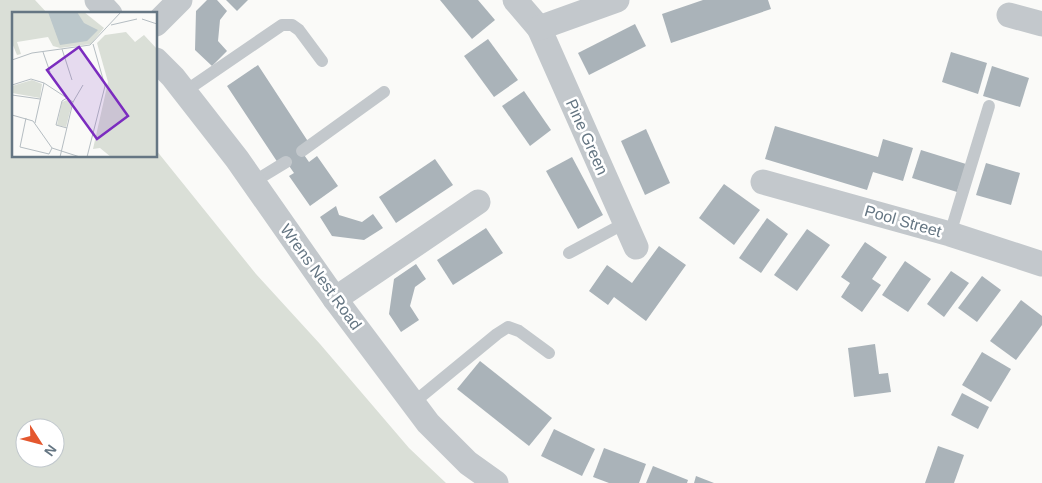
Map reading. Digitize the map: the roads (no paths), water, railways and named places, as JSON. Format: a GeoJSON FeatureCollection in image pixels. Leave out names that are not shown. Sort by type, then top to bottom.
{"type":"FeatureCollection","features":[{"type":"Feature","properties":{"kind":"street"},"geometry":{"type":"LineString","coordinates":[[96,0],[108,12]]}},
{"type":"Feature","properties":{"kind":"street"},"geometry":{"type":"LineString","coordinates":[[158,22],[180,0]]}},
{"type":"Feature","properties":{"kind":"street","name":"Pine Green"},"geometry":{"type":"LineString","coordinates":[[515,0],[539,28],[636,247]]}},
{"type":"Feature","properties":{"kind":"street"},"geometry":{"type":"LineString","coordinates":[[539,28],[617,0]]}},
{"type":"Feature","properties":{"kind":"street"},"geometry":{"type":"LineString","coordinates":[[1009,15],[1042,24]]}},
{"type":"Feature","properties":{"kind":"street","name":"Wrens Nest Road"},"geometry":{"type":"LineString","coordinates":[[158,62],[184,92],[253,182],[335,299],[428,423],[468,463],[496,483]]}},
{"type":"Feature","properties":{"kind":"street","name":"Pool Street"},"geometry":{"type":"LineString","coordinates":[[764,182],[950,234],[1042,264]]}},
{"type":"Feature","properties":{"kind":"street"},"geometry":{"type":"LineString","coordinates":[[335,299],[478,202]]}},
{"type":"Feature","properties":{"kind":"lane"},"geometry":{"type":"LineString","coordinates":[[184,92],[282,25],[292,25],[299,30],[322,61]]}},
{"type":"Feature","properties":{"kind":"lane"},"geometry":{"type":"LineString","coordinates":[[302,151],[384,92]]}},
{"type":"Feature","properties":{"kind":"lane"},"geometry":{"type":"LineString","coordinates":[[950,234],[989,106]]}},
{"type":"Feature","properties":{"kind":"lane"},"geometry":{"type":"LineString","coordinates":[[253,182],[286,162]]}},
{"type":"Feature","properties":{"kind":"lane"},"geometry":{"type":"LineString","coordinates":[[569,253],[625,223]]}},
{"type":"Feature","properties":{"kind":"lane"},"geometry":{"type":"LineString","coordinates":[[413,403],[497,334],[508,328],[519,331],[549,353]]}}]}
